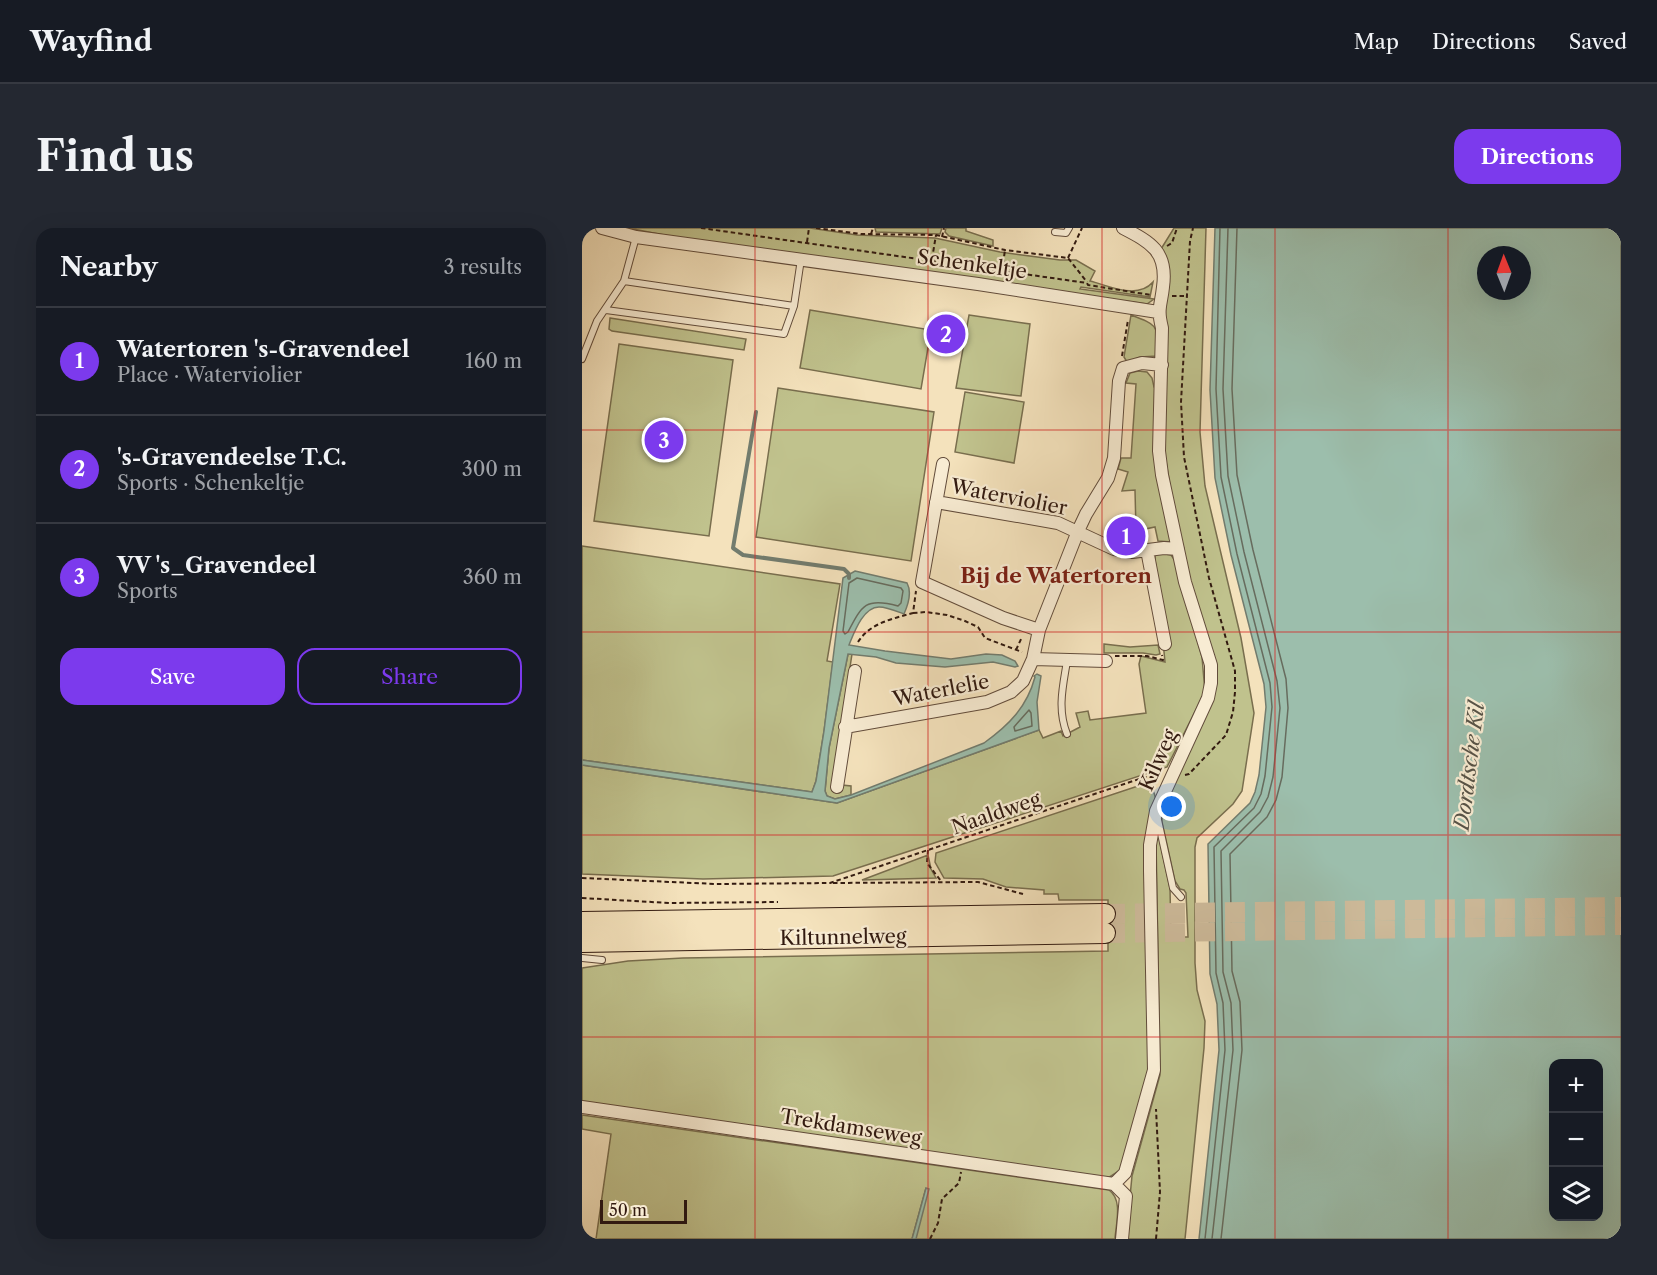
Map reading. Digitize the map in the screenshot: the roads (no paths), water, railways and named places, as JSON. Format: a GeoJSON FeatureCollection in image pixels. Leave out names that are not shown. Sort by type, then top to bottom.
{"type":"FeatureCollection","features":[{"type":"Feature","properties":{"kind":"main road","name":"Kiltunnelweg"},"geometry":{"type":"LineString","coordinates":[[582,922],[1105,924],[582,942]]}},
{"type":"Feature","properties":{"kind":"street","name":"Schenkeltje"},"geometry":{"type":"LineString","coordinates":[[602,228],[636,237],[1158,312]]}},
{"type":"Feature","properties":{"kind":"street","name":"Kilweg"},"geometry":{"type":"LineString","coordinates":[[1114,1184],[1125,1173],[1154,1070],[1150,845],[1156,811],[1208,698],[1211,683],[1210,665],[1185,582],[1159,451],[1162,328],[1158,312],[1164,296],[1163,264],[1158,251],[1147,240],[1123,228]]}},
{"type":"Feature","properties":{"kind":"street"},"geometry":{"type":"LineString","coordinates":[[1078,531],[1108,478],[1114,458],[1119,381],[1123,368],[1142,363],[1162,365]]}},
{"type":"Feature","properties":{"kind":"street","name":"Waterviolier"},"geometry":{"type":"LineString","coordinates":[[943,464],[922,582],[1003,618],[1039,630]]}},
{"type":"Feature","properties":{"kind":"street","name":"Waterviolier"},"geometry":{"type":"LineString","coordinates":[[936,502],[1058,523],[1114,549],[1132,552],[1178,549]]}},
{"type":"Feature","properties":{"kind":"street","name":"Waterlelie"},"geometry":{"type":"LineString","coordinates":[[845,727],[1002,697],[1011,692],[1023,681],[1033,657],[1039,630],[1078,531]]}},
{"type":"Feature","properties":{"kind":"street"},"geometry":{"type":"LineString","coordinates":[[1147,550],[1165,644]]}},
{"type":"Feature","properties":{"kind":"street"},"geometry":{"type":"LineString","coordinates":[[1033,657],[1067,661],[1106,661]]}},
{"type":"Feature","properties":{"kind":"street"},"geometry":{"type":"LineString","coordinates":[[837,787],[855,671]]}},
{"type":"Feature","properties":{"kind":"street","name":"Trekdamseweg"},"geometry":{"type":"LineString","coordinates":[[582,1107],[1114,1184]]}},
{"type":"Feature","properties":{"kind":"street"},"geometry":{"type":"LineString","coordinates":[[1114,1184],[1126,1196],[1122,1239]]}},
{"type":"Feature","properties":{"kind":"lane"},"geometry":{"type":"LineString","coordinates":[[1055,232],[1066,233],[1069,228]]}},
{"type":"Feature","properties":{"kind":"lane"},"geometry":{"type":"LineString","coordinates":[[582,359],[597,321],[624,281],[636,237]]}},
{"type":"Feature","properties":{"kind":"lane"},"geometry":{"type":"LineString","coordinates":[[606,309],[784,334],[794,306],[801,259]]}},
{"type":"Feature","properties":{"kind":"lane"},"geometry":{"type":"LineString","coordinates":[[624,281],[794,306]]}},
{"type":"Feature","properties":{"kind":"lane"},"geometry":{"type":"LineString","coordinates":[[1067,661],[1061,698],[1063,723],[1067,734]]}},
{"type":"Feature","properties":{"kind":"lane"},"geometry":{"type":"LineString","coordinates":[[1156,811],[1173,888],[1182,897]]}},
{"type":"Feature","properties":{"kind":"lane"},"geometry":{"type":"LineString","coordinates":[[582,958],[602,960]]}},
{"type":"Feature","properties":{"kind":"water","name":"Dordtsche Kil"},"geometry":{"type":"Polygon","coordinates":[[[1215,228],[1621,228],[1621,1239],[1199,1239],[1219,1050],[1217,1004],[1210,974],[1208,844],[1250,803],[1255,792],[1266,707],[1264,684],[1231,555],[1215,478],[1210,390],[1215,228]]]}},
{"type":"Feature","properties":{"kind":"water"},"geometry":{"type":"Polygon","coordinates":[[[855,571],[907,583],[909,594],[904,614],[882,607],[868,611],[849,645],[951,659],[986,654],[1002,655],[1015,661],[1018,666],[993,662],[945,667],[896,663],[876,657],[848,654],[829,748],[825,791],[827,796],[835,799],[851,795],[984,743],[1016,714],[1032,688],[1034,676],[1037,674],[1041,676],[1037,702],[1039,730],[837,803],[582,765],[582,760],[812,792],[816,781],[824,731],[843,578],[855,571]]]}},
{"type":"Feature","properties":{"kind":"water"},"geometry":{"type":"Polygon","coordinates":[[[926,1188],[929,1189],[916,1239],[912,1239],[926,1188]]]}},
{"type":"Feature","properties":{"kind":"waterway"},"geometry":{"type":"LineString","coordinates":[[756,412],[733,548],[743,555],[844,569],[849,574],[849,578]]}},
{"type":"Feature","properties":{"kind":"tunnel"},"geometry":{"type":"LineString","coordinates":[[1105,914],[1621,907]]}},
{"type":"Feature","properties":{"kind":"tunnel"},"geometry":{"type":"LineString","coordinates":[[1105,933],[1621,925]]}},
{"type":"Feature","properties":{"kind":"place","name":"'s-Gravendeelse T.C."},"geometry":{"type":"Point","coordinates":[946,334]}},
{"type":"Feature","properties":{"kind":"place","name":"VV 's_Gravendeel"},"geometry":{"type":"Point","coordinates":[664,440]}},
{"type":"Feature","properties":{"kind":"place","name":"Watertoren 's-Gravendeel"},"geometry":{"type":"Point","coordinates":[1126,536]}},
{"type":"Feature","properties":{"kind":"district","name":"Bij de Watertoren"},"geometry":{"type":"Point","coordinates":[1056,575]}}]}
